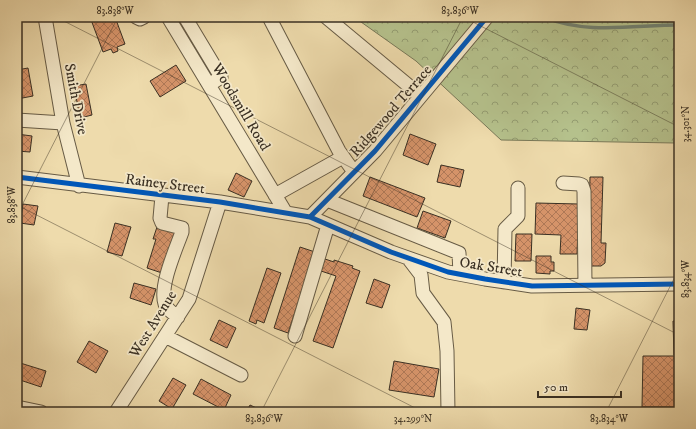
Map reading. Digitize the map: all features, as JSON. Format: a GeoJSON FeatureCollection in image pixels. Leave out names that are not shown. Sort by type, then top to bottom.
{"type":"FeatureCollection","features":[{"type":"Feature","properties":{"kind":"street","name":"Smith Drive"},"geometry":{"type":"LineString","coordinates":[[45,17],[63,123],[79,186]]}},
{"type":"Feature","properties":{"kind":"street"},"geometry":{"type":"LineString","coordinates":[[136,17],[140,19],[144,17]]}},
{"type":"Feature","properties":{"kind":"street","name":"Woodsmill Road"},"geometry":{"type":"LineString","coordinates":[[168,17],[286,213]]}},
{"type":"Feature","properties":{"kind":"street"},"geometry":{"type":"LineString","coordinates":[[185,17],[221,77],[209,85]]}},
{"type":"Feature","properties":{"kind":"street"},"geometry":{"type":"LineString","coordinates":[[270,17],[343,157],[354,172]]}},
{"type":"Feature","properties":{"kind":"street"},"geometry":{"type":"LineString","coordinates":[[326,17],[420,96]]}},
{"type":"Feature","properties":{"kind":"street","name":"Ridgewood Terrace"},"geometry":{"type":"LineString","coordinates":[[310,217],[374,151],[487,17]]}},
{"type":"Feature","properties":{"kind":"street"},"geometry":{"type":"LineString","coordinates":[[17,120],[63,123]]}},
{"type":"Feature","properties":{"kind":"street"},"geometry":{"type":"LineString","coordinates":[[275,195],[343,157]]}},
{"type":"Feature","properties":{"kind":"street","name":"Rainey Street"},"geometry":{"type":"LineString","coordinates":[[17,177],[79,186],[220,202],[310,217]]}},
{"type":"Feature","properties":{"kind":"street"},"geometry":{"type":"LineString","coordinates":[[563,183],[582,185],[584,191],[585,285]]}},
{"type":"Feature","properties":{"kind":"street"},"geometry":{"type":"LineString","coordinates":[[504,282],[505,229],[518,216],[518,188]]}},
{"type":"Feature","properties":{"kind":"street"},"geometry":{"type":"LineString","coordinates":[[162,196],[160,218],[162,223],[182,228],[164,290],[165,304],[169,311],[178,317]]}},
{"type":"Feature","properties":{"kind":"street"},"geometry":{"type":"LineString","coordinates":[[327,200],[459,253],[460,274]]}},
{"type":"Feature","properties":{"kind":"street","name":"West Avenue"},"geometry":{"type":"LineString","coordinates":[[116,412],[189,299],[220,202]]}},
{"type":"Feature","properties":{"kind":"street","name":"Oak Street"},"geometry":{"type":"LineString","coordinates":[[310,217],[408,258],[448,272],[532,286],[679,284]]}},
{"type":"Feature","properties":{"kind":"street"},"geometry":{"type":"LineString","coordinates":[[294,336],[328,225]]}},
{"type":"Feature","properties":{"kind":"street"},"geometry":{"type":"LineString","coordinates":[[408,258],[421,275],[423,293],[444,322],[447,351],[448,412]]}},
{"type":"Feature","properties":{"kind":"street"},"geometry":{"type":"LineString","coordinates":[[679,284],[679,296]]}},
{"type":"Feature","properties":{"kind":"street"},"geometry":{"type":"LineString","coordinates":[[165,336],[241,375]]}},
{"type":"Feature","properties":{"kind":"street"},"geometry":{"type":"LineString","coordinates":[[17,407],[41,412]]}},
{"type":"Feature","properties":{"kind":"green space"},"geometry":{"type":"Polygon","coordinates":[[[354,17],[679,17],[679,141],[675,143],[501,140],[416,61],[354,17]]]}},
{"type":"Feature","properties":{"kind":"building"},"geometry":{"type":"Polygon","coordinates":[[[17,17],[26,17],[26,21],[17,21],[17,17]]]}},
{"type":"Feature","properties":{"kind":"building"},"geometry":{"type":"Polygon","coordinates":[[[90,17],[115,17],[125,44],[117,47],[118,51],[113,53],[111,49],[103,52],[90,17]]]}},
{"type":"Feature","properties":{"kind":"building"},"geometry":{"type":"Polygon","coordinates":[[[176,65],[186,81],[160,97],[150,81],[176,65]]]}},
{"type":"Feature","properties":{"kind":"building"},"geometry":{"type":"Polygon","coordinates":[[[28,68],[33,96],[17,99],[17,70],[28,68]]]}},
{"type":"Feature","properties":{"kind":"building"},"geometry":{"type":"Polygon","coordinates":[[[86,84],[92,115],[80,118],[74,86],[86,84]]]}},
{"type":"Feature","properties":{"kind":"building"},"geometry":{"type":"Polygon","coordinates":[[[17,134],[32,136],[30,152],[17,151],[17,134]]]}},
{"type":"Feature","properties":{"kind":"building"},"geometry":{"type":"Polygon","coordinates":[[[410,134],[436,144],[428,165],[403,155],[410,134]]]}},
{"type":"Feature","properties":{"kind":"building"},"geometry":{"type":"Polygon","coordinates":[[[441,165],[464,170],[460,187],[437,182],[441,165]]]}},
{"type":"Feature","properties":{"kind":"building"},"geometry":{"type":"Polygon","coordinates":[[[236,173],[252,181],[244,197],[228,190],[236,173]]]}},
{"type":"Feature","properties":{"kind":"building"},"geometry":{"type":"Polygon","coordinates":[[[370,177],[425,198],[417,217],[363,196],[370,177]]]}},
{"type":"Feature","properties":{"kind":"building"},"geometry":{"type":"Polygon","coordinates":[[[590,177],[603,177],[601,243],[606,243],[605,263],[601,266],[588,266],[590,177]]]}},
{"type":"Feature","properties":{"kind":"building"},"geometry":{"type":"Polygon","coordinates":[[[536,203],[579,204],[577,254],[560,254],[561,235],[535,234],[536,203]]]}},
{"type":"Feature","properties":{"kind":"building"},"geometry":{"type":"Polygon","coordinates":[[[23,204],[38,206],[34,225],[20,223],[23,204]]]}},
{"type":"Feature","properties":{"kind":"building"},"geometry":{"type":"Polygon","coordinates":[[[423,211],[451,221],[445,238],[417,228],[423,211]]]}},
{"type":"Feature","properties":{"kind":"building"},"geometry":{"type":"Polygon","coordinates":[[[115,223],[131,227],[122,256],[107,252],[115,223]]]}},
{"type":"Feature","properties":{"kind":"building"},"geometry":{"type":"Polygon","coordinates":[[[157,227],[177,233],[162,273],[147,268],[156,239],[153,239],[157,227]]]}},
{"type":"Feature","properties":{"kind":"building"},"geometry":{"type":"Polygon","coordinates":[[[516,234],[532,234],[531,261],[515,261],[516,234]]]}},
{"type":"Feature","properties":{"kind":"building"},"geometry":{"type":"Polygon","coordinates":[[[300,247],[315,252],[288,333],[274,328],[300,247]]]}},
{"type":"Feature","properties":{"kind":"building"},"geometry":{"type":"Polygon","coordinates":[[[536,256],[551,256],[551,262],[554,262],[554,271],[550,271],[550,274],[536,273],[536,256]]]}},
{"type":"Feature","properties":{"kind":"building"},"geometry":{"type":"Polygon","coordinates":[[[325,259],[334,262],[334,260],[353,266],[352,268],[360,271],[333,348],[313,341],[336,276],[321,271],[325,259]]]}},
{"type":"Feature","properties":{"kind":"building"},"geometry":{"type":"Polygon","coordinates":[[[267,268],[281,273],[264,323],[257,320],[256,324],[249,321],[267,268]]]}},
{"type":"Feature","properties":{"kind":"building"},"geometry":{"type":"Polygon","coordinates":[[[374,279],[390,285],[382,308],[366,303],[374,279]]]}},
{"type":"Feature","properties":{"kind":"building"},"geometry":{"type":"Polygon","coordinates":[[[134,283],[156,289],[151,305],[130,298],[134,283]]]}},
{"type":"Feature","properties":{"kind":"building"},"geometry":{"type":"Polygon","coordinates":[[[576,308],[590,310],[587,330],[574,329],[576,308]]]}},
{"type":"Feature","properties":{"kind":"building"},"geometry":{"type":"Polygon","coordinates":[[[219,320],[236,328],[227,348],[210,340],[219,320]]]}},
{"type":"Feature","properties":{"kind":"building"},"geometry":{"type":"Polygon","coordinates":[[[673,321],[679,321],[679,355],[674,355],[673,321]]]}},
{"type":"Feature","properties":{"kind":"building"},"geometry":{"type":"Polygon","coordinates":[[[89,341],[108,351],[96,373],[77,362],[89,341]]]}},
{"type":"Feature","properties":{"kind":"building"},"geometry":{"type":"Polygon","coordinates":[[[643,356],[679,356],[679,407],[642,407],[643,356]]]}},
{"type":"Feature","properties":{"kind":"building"},"geometry":{"type":"Polygon","coordinates":[[[394,361],[439,369],[434,397],[389,390],[394,361]]]}},
{"type":"Feature","properties":{"kind":"building"},"geometry":{"type":"Polygon","coordinates":[[[17,362],[46,371],[41,387],[17,379],[17,362]]]}},
{"type":"Feature","properties":{"kind":"building"},"geometry":{"type":"Polygon","coordinates":[[[173,378],[186,385],[172,409],[159,401],[173,378]]]}},
{"type":"Feature","properties":{"kind":"building"},"geometry":{"type":"Polygon","coordinates":[[[201,379],[231,395],[224,410],[193,394],[201,379]]]}},
{"type":"Feature","properties":{"kind":"building"},"geometry":{"type":"Polygon","coordinates":[[[250,405],[265,412],[246,412],[250,405]]]}},
{"type":"Feature","properties":{"kind":"waterway"},"geometry":{"type":"LineString","coordinates":[[544,17],[560,23],[577,26],[611,28],[679,25]]}},
{"type":"Feature","properties":{"kind":"cycle path"},"geometry":{"type":"LineString","coordinates":[[310,217],[375,151],[487,17]]}},
{"type":"Feature","properties":{"kind":"cycle path"},"geometry":{"type":"LineString","coordinates":[[17,177],[220,202],[310,217],[391,252],[448,272],[485,279],[532,286],[679,284]]}}]}
